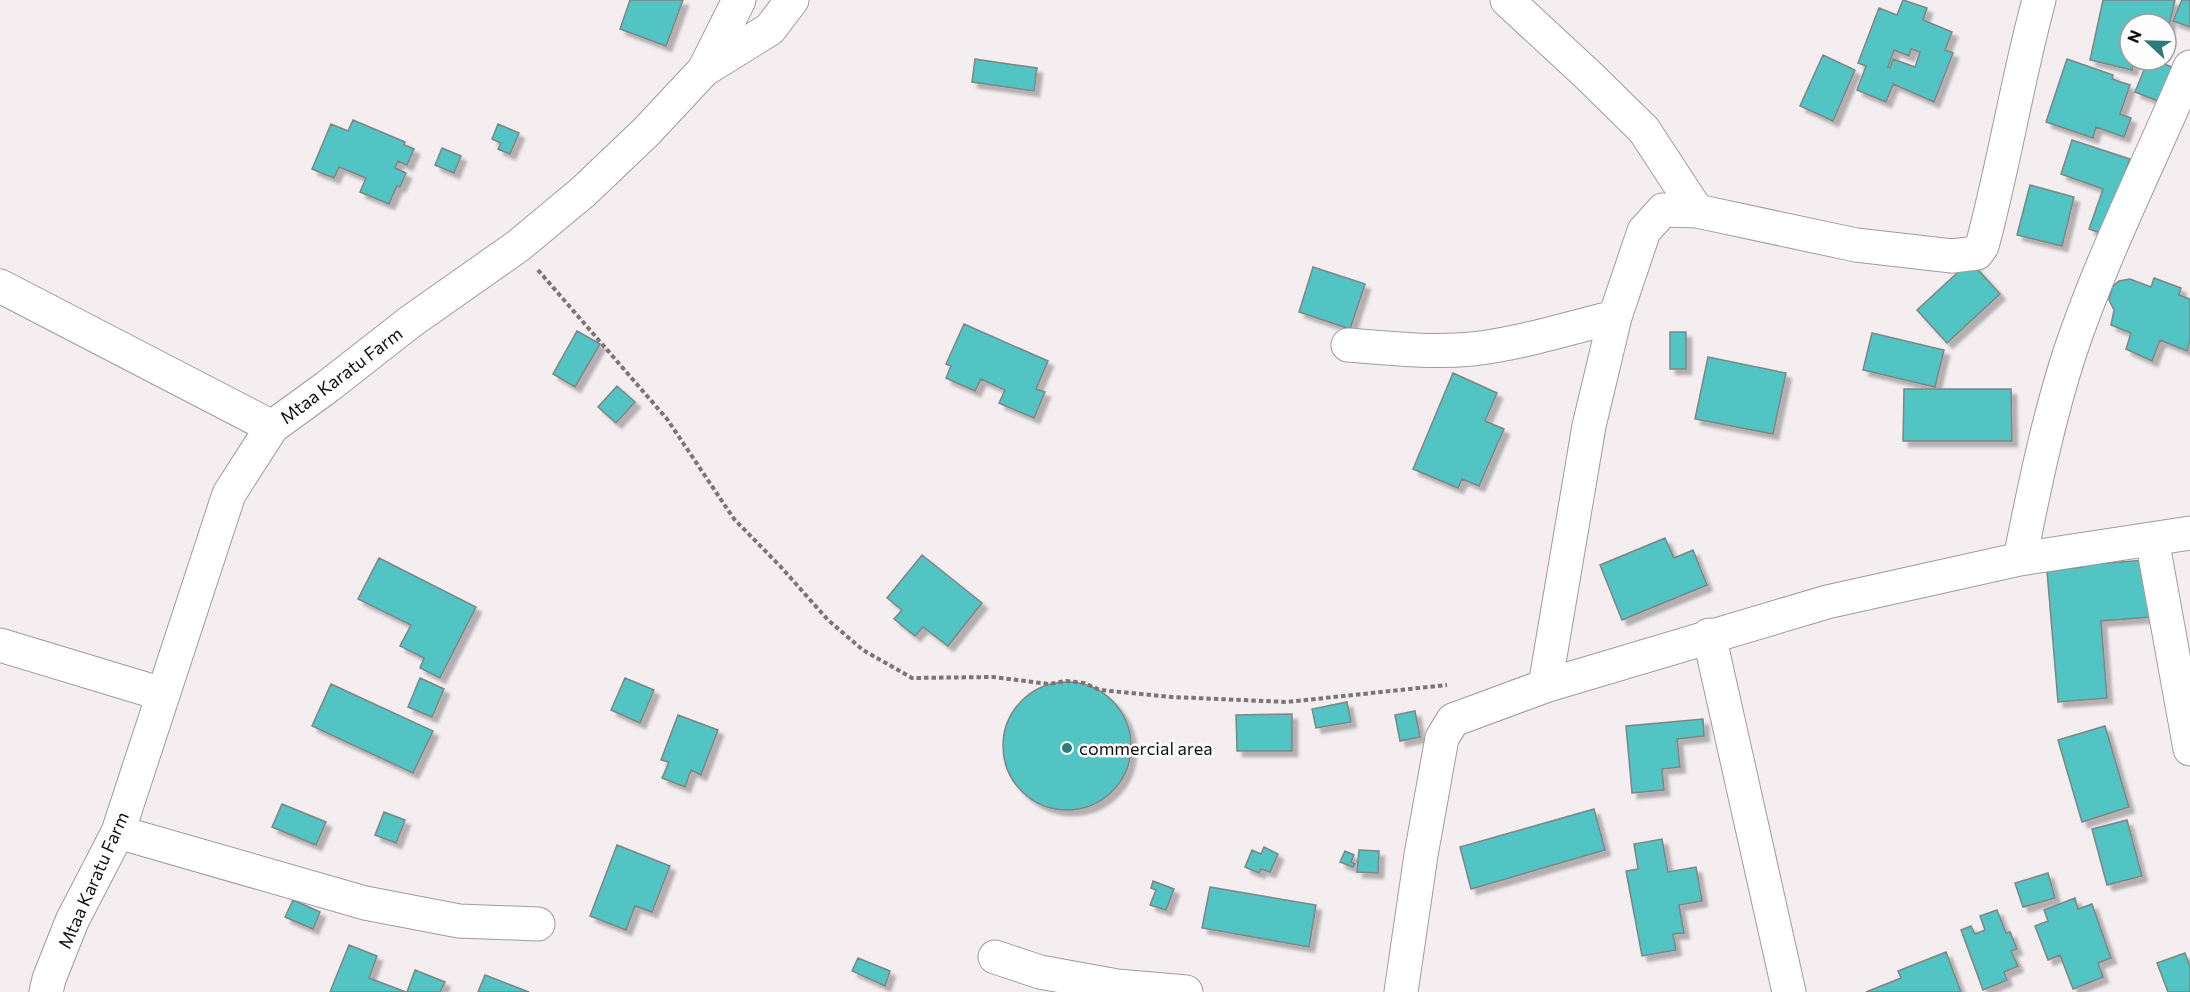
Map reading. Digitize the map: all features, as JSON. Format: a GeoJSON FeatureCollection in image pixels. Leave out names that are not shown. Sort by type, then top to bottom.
{"type":"FeatureCollection","features":[{"type":"Feature","properties":{"kind":"street","name":"Mtaa Karatu Farm"},"geometry":{"type":"LineString","coordinates":[[56,987],[72,921],[118,832],[229,494],[272,427],[410,322],[518,246],[583,192],[646,132],[704,70],[739,0]]}},
{"type":"Feature","properties":{"kind":"street"},"geometry":{"type":"LineString","coordinates":[[704,70],[770,29],[792,0]]}},
{"type":"Feature","properties":{"kind":"street"},"geometry":{"type":"LineString","coordinates":[[1507,0],[1644,130],[1697,211]]}},
{"type":"Feature","properties":{"kind":"street"},"geometry":{"type":"LineString","coordinates":[[1545,686],[1588,426],[1615,317],[1644,231],[1663,210],[1697,211],[1856,245],[1952,256],[1977,253],[1982,246],[1998,184],[2025,53],[2039,0]]}},
{"type":"Feature","properties":{"kind":"street"},"geometry":{"type":"LineString","coordinates":[[2020,559],[2040,459],[2070,352],[2106,260],[2190,67]]}},
{"type":"Feature","properties":{"kind":"street"},"geometry":{"type":"LineString","coordinates":[[0,286],[272,427]]}},
{"type":"Feature","properties":{"kind":"street"},"geometry":{"type":"LineString","coordinates":[[1348,345],[1422,351],[1472,349],[1615,317]]}},
{"type":"Feature","properties":{"kind":"street"},"geometry":{"type":"LineString","coordinates":[[1401,992],[1421,855],[1442,738],[1453,720],[1545,686],[1709,635],[1827,602],[2020,559],[2190,533]]}},
{"type":"Feature","properties":{"kind":"street"},"geometry":{"type":"LineString","coordinates":[[2152,539],[2190,749]]}},
{"type":"Feature","properties":{"kind":"street"},"geometry":{"type":"LineString","coordinates":[[1709,635],[1789,992]]}},
{"type":"Feature","properties":{"kind":"street"},"geometry":{"type":"LineString","coordinates":[[0,645],[162,694]]}},
{"type":"Feature","properties":{"kind":"street"},"geometry":{"type":"LineString","coordinates":[[118,832],[365,903],[459,921],[538,924]]}},
{"type":"Feature","properties":{"kind":"street"},"geometry":{"type":"LineString","coordinates":[[996,957],[1040,972],[1117,986],[1186,992]]}},
{"type":"Feature","properties":{"kind":"path"},"geometry":{"type":"LineString","coordinates":[[518,246],[667,419],[734,519],[828,620],[863,650],[912,678],[993,677],[1049,684],[1066,681],[1084,683],[1100,690],[1151,695],[1287,702],[1447,685],[1458,698],[1482,709]]}},
{"type":"Feature","properties":{"kind":"building"},"geometry":{"type":"Polygon","coordinates":[[[630,0],[683,0],[666,46],[620,29],[630,0]]]}},
{"type":"Feature","properties":{"kind":"building"},"geometry":{"type":"Polygon","coordinates":[[[1903,0],[1927,8],[1923,20],[1952,32],[1945,50],[1953,53],[1934,102],[1893,84],[1886,102],[1857,90],[1866,66],[1858,63],[1879,8],[1897,15],[1903,0]],[[1911,49],[1909,56],[1894,50],[1888,67],[1890,68],[1893,59],[1915,67],[1920,52],[1911,49]]]}},
{"type":"Feature","properties":{"kind":"building"},"geometry":{"type":"Polygon","coordinates":[[[2103,0],[2175,0],[2172,12],[2118,12],[2118,67],[2090,60],[2103,0]]]}},
{"type":"Feature","properties":{"kind":"building"},"geometry":{"type":"Polygon","coordinates":[[[2182,0],[2190,0],[2190,27],[2178,23],[2177,12],[2182,0]]]}},
{"type":"Feature","properties":{"kind":"building"},"geometry":{"type":"Polygon","coordinates":[[[1823,55],[1855,70],[1833,121],[1800,106],[1823,55]]]}},
{"type":"Feature","properties":{"kind":"building"},"geometry":{"type":"Polygon","coordinates":[[[975,59],[1037,68],[1034,91],[972,82],[975,59]]]}},
{"type":"Feature","properties":{"kind":"building"},"geometry":{"type":"Polygon","coordinates":[[[2067,59],[2113,75],[2112,79],[2130,85],[2120,114],[2131,118],[2124,137],[2096,127],[2093,138],[2046,122],[2067,59]]]}},
{"type":"Feature","properties":{"kind":"building"},"geometry":{"type":"Polygon","coordinates":[[[2143,72],[2176,72],[2163,103],[2135,92],[2143,72]]]}},
{"type":"Feature","properties":{"kind":"building"},"geometry":{"type":"Polygon","coordinates":[[[353,120],[405,142],[404,145],[414,149],[407,165],[398,161],[395,168],[406,173],[389,204],[360,192],[366,178],[339,167],[334,178],[312,169],[331,124],[348,131],[353,120]]]}},
{"type":"Feature","properties":{"kind":"building"},"geometry":{"type":"Polygon","coordinates":[[[498,124],[519,133],[510,154],[498,149],[501,143],[492,139],[498,124]]]}},
{"type":"Feature","properties":{"kind":"building"},"geometry":{"type":"Polygon","coordinates":[[[2072,140],[2130,159],[2123,179],[2112,237],[2089,229],[2103,189],[2061,174],[2072,140]]]}},
{"type":"Feature","properties":{"kind":"building"},"geometry":{"type":"Polygon","coordinates":[[[442,148],[461,156],[454,173],[435,165],[442,148]]]}},
{"type":"Feature","properties":{"kind":"building"},"geometry":{"type":"Polygon","coordinates":[[[2030,185],[2074,197],[2062,246],[2017,235],[2030,185]]]}},
{"type":"Feature","properties":{"kind":"building"},"geometry":{"type":"Polygon","coordinates":[[[1970,261],[2000,294],[1947,343],[1917,310],[1970,261]]]}},
{"type":"Feature","properties":{"kind":"building"},"geometry":{"type":"Polygon","coordinates":[[[1313,267],[1365,284],[1350,329],[1299,312],[1313,267]]]}},
{"type":"Feature","properties":{"kind":"building"},"geometry":{"type":"Polygon","coordinates":[[[2154,278],[2181,288],[2179,295],[2190,299],[2190,341],[2187,351],[2160,340],[2152,361],[2126,349],[2131,333],[2111,325],[2114,310],[2109,300],[2112,287],[2119,281],[2130,279],[2151,287],[2154,278]]]}},
{"type":"Feature","properties":{"kind":"building"},"geometry":{"type":"Polygon","coordinates":[[[964,324],[1048,361],[1036,389],[1045,392],[1034,418],[999,403],[1005,390],[981,379],[975,391],[946,378],[951,366],[946,364],[964,324]]]}},
{"type":"Feature","properties":{"kind":"building"},"geometry":{"type":"Polygon","coordinates":[[[577,331],[600,344],[575,387],[553,374],[577,331]]]}},
{"type":"Feature","properties":{"kind":"building"},"geometry":{"type":"Polygon","coordinates":[[[1670,332],[1686,332],[1686,369],[1670,369],[1670,332]]]}},
{"type":"Feature","properties":{"kind":"building"},"geometry":{"type":"Polygon","coordinates":[[[1872,333],[1944,350],[1935,387],[1863,370],[1872,333]]]}},
{"type":"Feature","properties":{"kind":"building"},"geometry":{"type":"Polygon","coordinates":[[[1708,357],[1786,373],[1773,434],[1695,419],[1708,357]]]}},
{"type":"Feature","properties":{"kind":"building"},"geometry":{"type":"Polygon","coordinates":[[[1453,373],[1497,393],[1485,421],[1504,429],[1479,486],[1462,479],[1458,488],[1413,469],[1453,373]]]}},
{"type":"Feature","properties":{"kind":"building"},"geometry":{"type":"Polygon","coordinates":[[[617,386],[635,402],[616,423],[598,407],[617,386]]]}},
{"type":"Feature","properties":{"kind":"building"},"geometry":{"type":"Polygon","coordinates":[[[1904,389],[2011,389],[2012,441],[1903,441],[1904,389]]]}},
{"type":"Feature","properties":{"kind":"building"},"geometry":{"type":"Polygon","coordinates":[[[1665,538],[1674,558],[1693,550],[1707,585],[1622,620],[1600,565],[1665,538]]]}},
{"type":"Feature","properties":{"kind":"building"},"geometry":{"type":"Polygon","coordinates":[[[922,555],[982,603],[948,646],[923,627],[915,636],[894,619],[902,610],[887,598],[922,555]]]}},
{"type":"Feature","properties":{"kind":"building"},"geometry":{"type":"Polygon","coordinates":[[[379,558],[476,607],[440,678],[420,668],[424,658],[400,646],[411,625],[358,599],[379,558]]]}},
{"type":"Feature","properties":{"kind":"building"},"geometry":{"type":"Polygon","coordinates":[[[2146,560],[2151,617],[2101,621],[2107,698],[2058,702],[2047,571],[2082,567],[2082,565],[2146,560]]]}},
{"type":"Feature","properties":{"kind":"building"},"geometry":{"type":"Polygon","coordinates":[[[420,678],[444,689],[432,717],[408,707],[420,678]]]}},
{"type":"Feature","properties":{"kind":"building"},"geometry":{"type":"Polygon","coordinates":[[[625,678],[654,690],[640,723],[611,710],[625,678]]]}},
{"type":"Feature","properties":{"kind":"building","name":"commercial area"},"geometry":{"type":"Polygon","coordinates":[[[1067,682],[1092,687],[1112,701],[1126,721],[1131,746],[1126,771],[1112,791],[1092,805],[1067,810],[1042,805],[1022,791],[1008,771],[1003,746],[1008,721],[1022,701],[1042,687],[1067,682]]]}},
{"type":"Feature","properties":{"kind":"building"},"geometry":{"type":"Polygon","coordinates":[[[331,684],[433,731],[413,773],[312,726],[331,684]]]}},
{"type":"Feature","properties":{"kind":"building"},"geometry":{"type":"Polygon","coordinates":[[[1347,702],[1351,722],[1316,728],[1312,709],[1347,702]]]}},
{"type":"Feature","properties":{"kind":"building"},"geometry":{"type":"Polygon","coordinates":[[[1415,711],[1420,737],[1400,741],[1395,715],[1415,711]]]}},
{"type":"Feature","properties":{"kind":"building"},"geometry":{"type":"Polygon","coordinates":[[[1292,714],[1292,751],[1237,751],[1236,715],[1292,714]]]}},
{"type":"Feature","properties":{"kind":"building"},"geometry":{"type":"Polygon","coordinates":[[[678,715],[718,730],[701,775],[691,770],[685,787],[662,778],[669,762],[661,760],[678,715]]]}},
{"type":"Feature","properties":{"kind":"building"},"geometry":{"type":"Polygon","coordinates":[[[1703,719],[1704,736],[1677,739],[1680,767],[1662,769],[1664,790],[1632,793],[1626,726],[1703,719]]]}},
{"type":"Feature","properties":{"kind":"building"},"geometry":{"type":"Polygon","coordinates":[[[2105,726],[2129,807],[2082,822],[2058,740],[2105,726]]]}},
{"type":"Feature","properties":{"kind":"building"},"geometry":{"type":"Polygon","coordinates":[[[282,804],[326,822],[316,845],[272,827],[282,804]]]}},
{"type":"Feature","properties":{"kind":"building"},"geometry":{"type":"Polygon","coordinates":[[[1594,809],[1605,850],[1471,889],[1460,847],[1594,809]]]}},
{"type":"Feature","properties":{"kind":"building"},"geometry":{"type":"Polygon","coordinates":[[[384,812],[405,820],[396,843],[375,835],[384,812]]]}},
{"type":"Feature","properties":{"kind":"building"},"geometry":{"type":"Polygon","coordinates":[[[2127,820],[2142,876],[2107,885],[2092,829],[2127,820]]]}},
{"type":"Feature","properties":{"kind":"building"},"geometry":{"type":"Polygon","coordinates":[[[1662,839],[1668,872],[1696,867],[1702,901],[1679,905],[1684,933],[1673,934],[1676,950],[1642,956],[1626,871],[1638,869],[1634,844],[1662,839]]]}},
{"type":"Feature","properties":{"kind":"building"},"geometry":{"type":"Polygon","coordinates":[[[617,845],[670,866],[652,912],[635,906],[626,930],[590,916],[617,845]]]}},
{"type":"Feature","properties":{"kind":"building"},"geometry":{"type":"Polygon","coordinates":[[[1264,847],[1278,854],[1270,872],[1261,869],[1259,873],[1245,867],[1252,850],[1261,854],[1264,847]]]}},
{"type":"Feature","properties":{"kind":"building"},"geometry":{"type":"Polygon","coordinates":[[[1359,850],[1379,851],[1378,873],[1357,872],[1359,850]]]}},
{"type":"Feature","properties":{"kind":"building"},"geometry":{"type":"Polygon","coordinates":[[[1345,851],[1354,855],[1351,862],[1355,864],[1353,867],[1340,862],[1345,851]]]}},
{"type":"Feature","properties":{"kind":"building"},"geometry":{"type":"Polygon","coordinates":[[[2048,873],[2055,898],[2023,907],[2015,883],[2048,873]]]}},
{"type":"Feature","properties":{"kind":"building"},"geometry":{"type":"Polygon","coordinates":[[[1153,881],[1174,889],[1166,910],[1150,905],[1156,890],[1151,888],[1153,881]]]}},
{"type":"Feature","properties":{"kind":"building"},"geometry":{"type":"Polygon","coordinates":[[[1210,887],[1316,905],[1309,947],[1202,928],[1210,887]]]}},
{"type":"Feature","properties":{"kind":"building"},"geometry":{"type":"Polygon","coordinates":[[[2075,898],[2078,909],[2092,904],[2111,958],[2098,963],[2103,977],[2073,989],[2060,955],[2048,960],[2035,926],[2048,921],[2044,910],[2075,898]]]}},
{"type":"Feature","properties":{"kind":"building"},"geometry":{"type":"Polygon","coordinates":[[[293,900],[320,912],[313,929],[285,917],[293,900]]]}},
{"type":"Feature","properties":{"kind":"building"},"geometry":{"type":"Polygon","coordinates":[[[1997,910],[2006,933],[2010,932],[2017,949],[2011,951],[2018,966],[2004,972],[2007,980],[1983,990],[1961,930],[1971,926],[1975,934],[1985,930],[1980,916],[1997,910]]]}},
{"type":"Feature","properties":{"kind":"building"},"geometry":{"type":"Polygon","coordinates":[[[349,945],[377,956],[369,978],[406,992],[330,992],[349,945]]]}},
{"type":"Feature","properties":{"kind":"building"},"geometry":{"type":"Polygon","coordinates":[[[1946,952],[1961,992],[1866,992],[1901,978],[1898,971],[1946,952]]]}},
{"type":"Feature","properties":{"kind":"building"},"geometry":{"type":"Polygon","coordinates":[[[2185,953],[2190,967],[2190,992],[2168,992],[2157,963],[2185,953]]]}},
{"type":"Feature","properties":{"kind":"building"},"geometry":{"type":"Polygon","coordinates":[[[858,958],[890,971],[885,986],[852,971],[858,958]]]}},
{"type":"Feature","properties":{"kind":"building"},"geometry":{"type":"Polygon","coordinates":[[[415,970],[445,982],[440,992],[407,992],[415,970]]]}},
{"type":"Feature","properties":{"kind":"building"},"geometry":{"type":"Polygon","coordinates":[[[485,975],[529,992],[478,992],[485,975]]]}},
{"type":"Feature","properties":{"kind":"place","name":"commercial area"},"geometry":{"type":"Point","coordinates":[1067,748]}}]}
